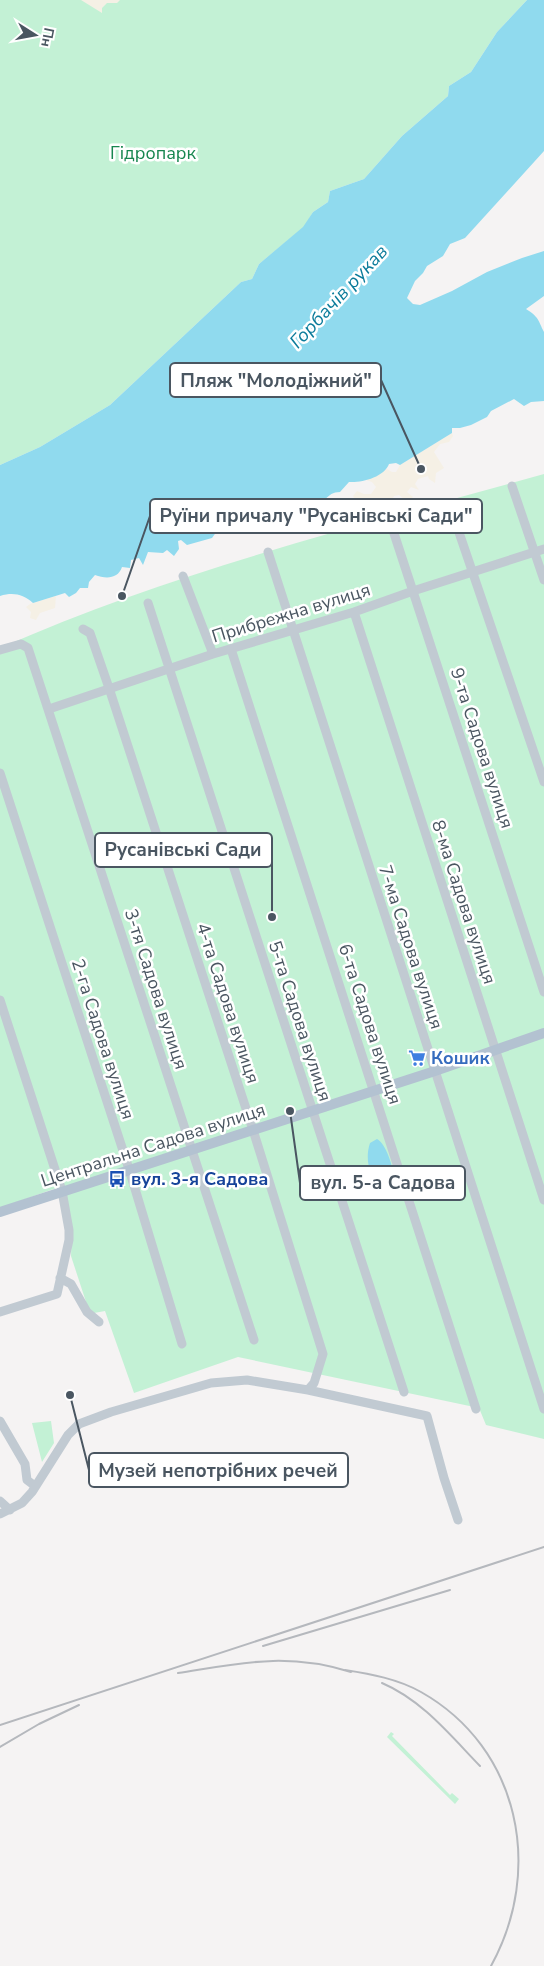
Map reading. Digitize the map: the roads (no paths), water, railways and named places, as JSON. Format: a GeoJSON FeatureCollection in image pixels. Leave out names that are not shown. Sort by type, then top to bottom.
{"type":"FeatureCollection","features":[{"type":"Feature","properties":{"kind":"main road","name":"Центральна Садова вулиця"},"geometry":{"type":"LineString","coordinates":[[0,1212],[375,1091],[544,1033]]}},
{"type":"Feature","properties":{"kind":"street"},"geometry":{"type":"LineString","coordinates":[[512,486],[539,551],[544,580]]}},
{"type":"Feature","properties":{"kind":"street"},"geometry":{"type":"LineString","coordinates":[[450,503],[544,782]]}},
{"type":"Feature","properties":{"kind":"street","name":"9-та Садова вулиця"},"geometry":{"type":"LineString","coordinates":[[388,515],[544,992]]}},
{"type":"Feature","properties":{"kind":"street","name":"Прибрежна вулиця"},"geometry":{"type":"LineString","coordinates":[[48,709],[169,668],[354,612],[539,551]]}},
{"type":"Feature","properties":{"kind":"street","name":"7-ма Садова вулиця"},"geometry":{"type":"LineString","coordinates":[[268,552],[544,1409]]}},
{"type":"Feature","properties":{"kind":"street"},"geometry":{"type":"LineString","coordinates":[[183,576],[213,654]]}},
{"type":"Feature","properties":{"kind":"street","name":"5-та Садова вулиця"},"geometry":{"type":"LineString","coordinates":[[148,602],[404,1392]]}},
{"type":"Feature","properties":{"kind":"street","name":"8-ма Садова вулиця"},"geometry":{"type":"LineString","coordinates":[[354,612],[544,1200]]}},
{"type":"Feature","properties":{"kind":"street","name":"4-та Садова вулиця"},"geometry":{"type":"LineString","coordinates":[[83,629],[90,633],[109,688],[253,1130],[323,1354],[314,1383],[308,1390]]}},
{"type":"Feature","properties":{"kind":"street","name":"3-тя Садова вулиця"},"geometry":{"type":"LineString","coordinates":[[0,650],[21,644],[28,648],[254,1340]]}},
{"type":"Feature","properties":{"kind":"street","name":"6-та Садова вулиця"},"geometry":{"type":"LineString","coordinates":[[231,649],[476,1409]]}},
{"type":"Feature","properties":{"kind":"street","name":"2-га Садова вулиця"},"geometry":{"type":"LineString","coordinates":[[0,773],[129,1169],[182,1344]]}},
{"type":"Feature","properties":{"kind":"street"},"geometry":{"type":"LineString","coordinates":[[0,1000],[62,1191],[69,1230],[69,1240],[57,1294],[0,1312]]}},
{"type":"Feature","properties":{"kind":"street"},"geometry":{"type":"LineString","coordinates":[[60,1278],[70,1284],[87,1312],[99,1322]]}},
{"type":"Feature","properties":{"kind":"street"},"geometry":{"type":"LineString","coordinates":[[0,1514],[22,1504],[68,1435],[79,1424],[111,1412],[211,1383],[248,1380],[308,1390],[428,1416],[444,1478],[458,1520]]}},
{"type":"Feature","properties":{"kind":"street"},"geometry":{"type":"LineString","coordinates":[[0,1421],[25,1464],[27,1480],[35,1486]]}},
{"type":"Feature","properties":{"kind":"street"},"geometry":{"type":"LineString","coordinates":[[0,1501],[10,1510]]}},
{"type":"Feature","properties":{"kind":"water","name":"Горбачів рукав"},"geometry":{"type":"Polygon","coordinates":[[[527,0],[544,0],[544,151],[465,238],[450,244],[443,256],[427,266],[415,281],[407,298],[413,304],[420,305],[452,291],[487,272],[544,251],[544,296],[526,309],[536,317],[544,332],[544,401],[531,402],[524,406],[514,399],[491,411],[487,417],[471,425],[452,428],[452,433],[400,465],[396,463],[389,464],[378,476],[349,482],[340,492],[331,494],[312,510],[280,514],[269,519],[249,521],[242,524],[235,522],[217,531],[212,538],[187,545],[181,540],[178,541],[179,549],[174,556],[167,550],[163,553],[148,552],[143,565],[139,558],[131,560],[130,568],[122,567],[115,576],[103,577],[95,575],[89,582],[88,588],[80,588],[69,597],[65,593],[33,603],[18,595],[0,596],[0,465],[40,447],[110,405],[241,282],[252,279],[259,264],[303,227],[313,212],[328,202],[330,191],[364,179],[402,136],[448,96],[449,86],[471,72],[497,32],[527,0]]]}},
{"type":"Feature","properties":{"kind":"water"},"geometry":{"type":"Polygon","coordinates":[[[377,1139],[386,1149],[392,1167],[394,1185],[390,1197],[379,1192],[369,1168],[368,1150],[370,1143],[377,1139]]]}},
{"type":"Feature","properties":{"kind":"railway"},"geometry":{"type":"LineString","coordinates":[[0,1725],[544,1547]]}},
{"type":"Feature","properties":{"kind":"railway"},"geometry":{"type":"LineString","coordinates":[[263,1646],[450,1590]]}},
{"type":"Feature","properties":{"kind":"railway"},"geometry":{"type":"LineString","coordinates":[[178,1673],[264,1661],[306,1662],[351,1672]]}},
{"type":"Feature","properties":{"kind":"railway"},"geometry":{"type":"LineString","coordinates":[[345,1670],[394,1680],[421,1692],[455,1716],[481,1745],[501,1778],[513,1814],[518,1852],[516,1891],[507,1929],[491,1966]]}},
{"type":"Feature","properties":{"kind":"railway"},"geometry":{"type":"LineString","coordinates":[[382,1683],[410,1699],[435,1719],[480,1766]]}},
{"type":"Feature","properties":{"kind":"railway"},"geometry":{"type":"LineString","coordinates":[[0,1747],[39,1724],[79,1705]]}},
{"type":"Feature","properties":{"kind":"place","name":"Пляж \"Молодіжний\""},"geometry":{"type":"Point","coordinates":[421,469]}},
{"type":"Feature","properties":{"kind":"place","name":"Руїни причалу \"Русанівські Сади\""},"geometry":{"type":"Point","coordinates":[122,596]}},
{"type":"Feature","properties":{"kind":"place","name":"Русанівські Сади"},"geometry":{"type":"Point","coordinates":[272,917]}},
{"type":"Feature","properties":{"kind":"place","name":"Кошик"},"geometry":{"type":"Point","coordinates":[417,1058]}},
{"type":"Feature","properties":{"kind":"place","name":"вул. 5-а Садова"},"geometry":{"type":"Point","coordinates":[290,1111]}},
{"type":"Feature","properties":{"kind":"place","name":"вул. 3-я Садова"},"geometry":{"type":"Point","coordinates":[117,1179]}},
{"type":"Feature","properties":{"kind":"place","name":"Музей непотрібних речей"},"geometry":{"type":"Point","coordinates":[70,1395]}},
{"type":"Feature","properties":{"kind":"park label","name":"Гідропарк"},"geometry":{"type":"Point","coordinates":[153,153]}}]}
